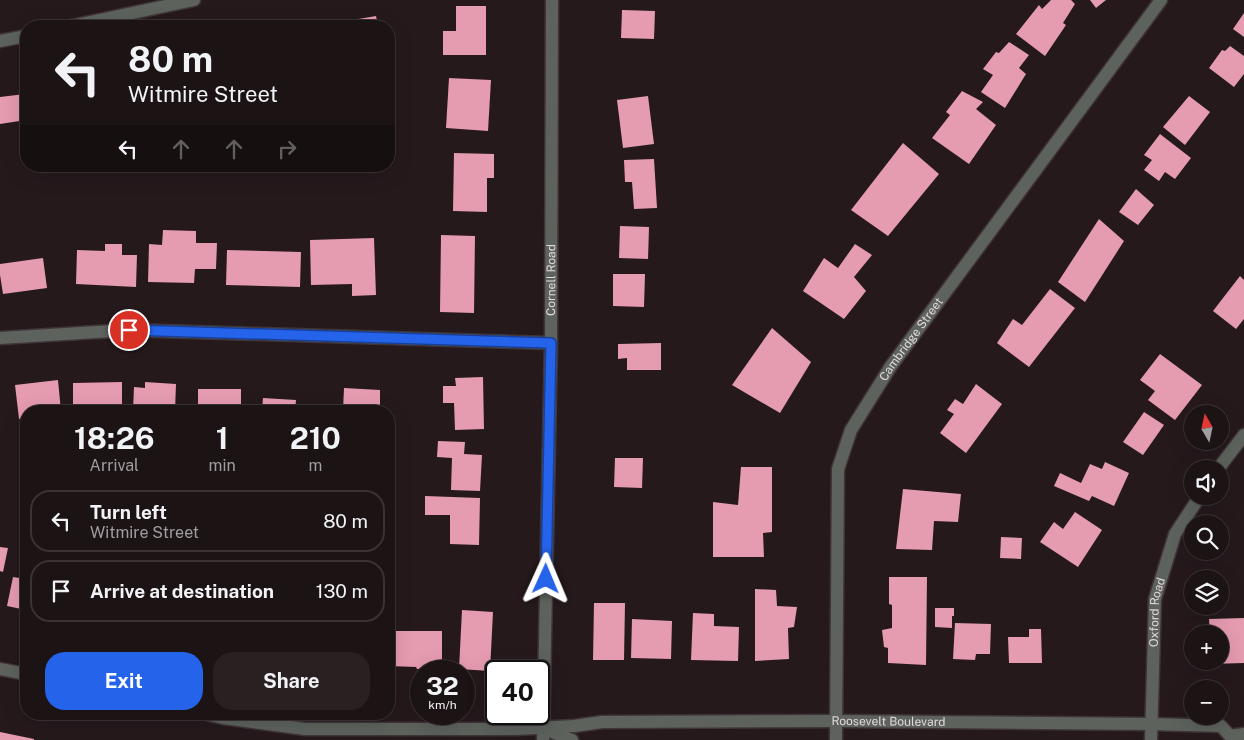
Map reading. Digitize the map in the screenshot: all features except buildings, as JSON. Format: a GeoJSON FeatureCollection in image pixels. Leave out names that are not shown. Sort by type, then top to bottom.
{"type":"FeatureCollection","features":[{"type":"Feature","properties":{"kind":"street"},"geometry":{"type":"LineString","coordinates":[[99,20],[194,0]]}},
{"type":"Feature","properties":{"kind":"street","name":"Cornell Road"},"geometry":{"type":"LineString","coordinates":[[543,734],[551,343],[552,0]]}},
{"type":"Feature","properties":{"kind":"street","name":"Cambridge Street"},"geometry":{"type":"LineString","coordinates":[[836,740],[838,469],[851,430],[891,366],[1161,0]]}},
{"type":"Feature","properties":{"kind":"street"},"geometry":{"type":"LineString","coordinates":[[0,41],[20,37]]}},
{"type":"Feature","properties":{"kind":"street"},"geometry":{"type":"LineString","coordinates":[[0,338],[129,330],[551,343]]}},
{"type":"Feature","properties":{"kind":"street"},"geometry":{"type":"LineString","coordinates":[[1225,460],[1244,435]]}},
{"type":"Feature","properties":{"kind":"street","name":"Oxford Road"},"geometry":{"type":"LineString","coordinates":[[1151,740],[1155,599],[1175,534],[1194,505]]}},
{"type":"Feature","properties":{"kind":"street"},"geometry":{"type":"LineString","coordinates":[[0,669],[20,673]]}},
{"type":"Feature","properties":{"kind":"street","name":"Roosevelt Boulevard"},"geometry":{"type":"LineString","coordinates":[[238,720],[305,729],[516,730],[572,740]]}},
{"type":"Feature","properties":{"kind":"street","name":"Roosevelt Boulevard"},"geometry":{"type":"LineString","coordinates":[[543,734],[574,726],[602,722],[837,721],[1220,726],[1230,739],[1244,734]]}},
{"type":"Feature","properties":{"kind":"route"},"geometry":{"type":"LineString","coordinates":[[129,330],[551,343],[546,579]]}}]}
